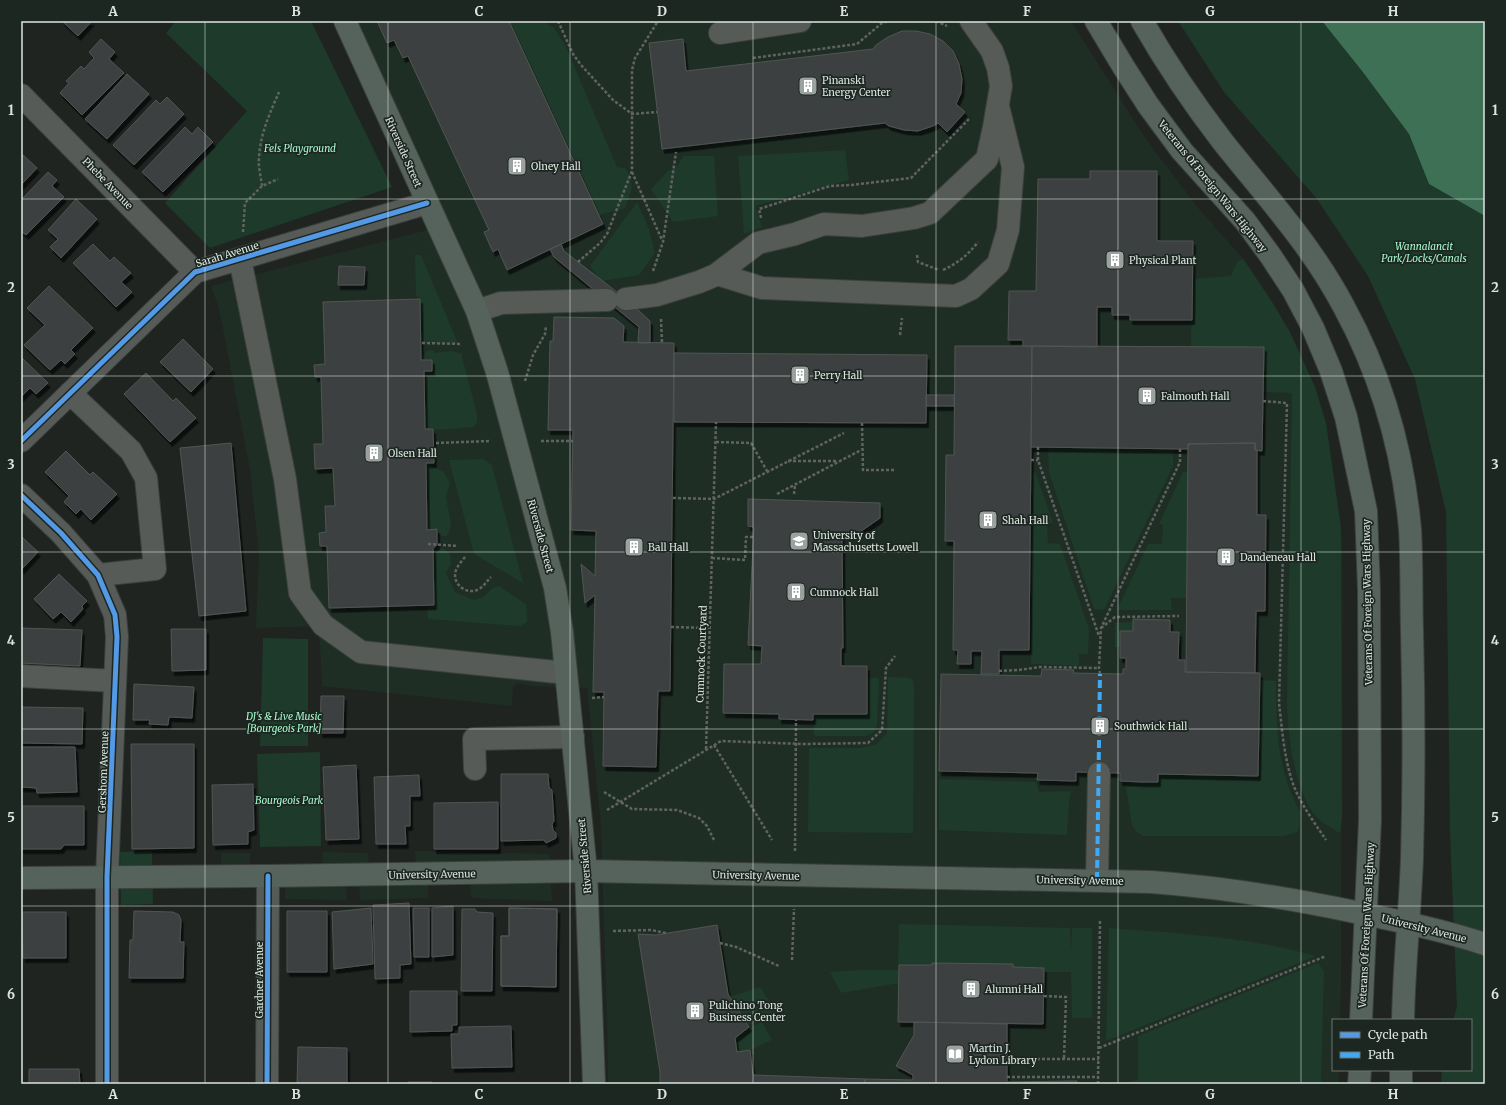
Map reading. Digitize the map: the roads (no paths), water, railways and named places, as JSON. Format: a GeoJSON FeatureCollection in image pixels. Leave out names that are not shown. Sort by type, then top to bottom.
{"type":"FeatureCollection","features":[{"type":"Feature","properties":{"kind":"main road","name":"Riverside Street"},"geometry":{"type":"LineString","coordinates":[[345,21],[477,311],[497,372],[555,588],[562,632],[586,871],[594,1084]]}},
{"type":"Feature","properties":{"kind":"main road","name":"Veterans Of Foreign Wars Highway"},"geometry":{"type":"LineString","coordinates":[[1096,21],[1148,105],[1182,151],[1245,221],[1293,290],[1313,328],[1331,371],[1346,417],[1366,511],[1369,590],[1370,820],[1361,1019]]}},
{"type":"Feature","properties":{"kind":"main road"},"geometry":{"type":"LineString","coordinates":[[1142,21],[1168,65],[1196,106],[1285,217],[1306,245],[1326,276],[1345,308],[1374,372],[1395,440],[1404,482],[1410,528],[1414,675],[1412,860],[1403,1019]]}},
{"type":"Feature","properties":{"kind":"main road","name":"University Avenue"},"geometry":{"type":"LineString","coordinates":[[21,878],[586,871],[1097,880],[1204,886],[1310,903],[1451,933],[1485,944]]}},
{"type":"Feature","properties":{"kind":"main road"},"geometry":{"type":"LineString","coordinates":[[1359,1084],[1360,1071]]}},
{"type":"Feature","properties":{"kind":"main road"},"geometry":{"type":"LineString","coordinates":[[1401,1071],[1401,1084]]}},
{"type":"Feature","properties":{"kind":"street"},"geometry":{"type":"LineString","coordinates":[[720,33],[772,23],[800,21]]}},
{"type":"Feature","properties":{"kind":"street"},"geometry":{"type":"LineString","coordinates":[[477,311],[501,303],[616,300],[657,295],[699,282],[776,252],[795,234],[824,224],[862,226],[914,218],[930,213],[987,159],[1001,86],[998,68],[992,51],[971,21]]}},
{"type":"Feature","properties":{"kind":"street","name":"Phebe Avenue"},"geometry":{"type":"LineString","coordinates":[[21,95],[195,272]]}},
{"type":"Feature","properties":{"kind":"street"},"geometry":{"type":"LineString","coordinates":[[717,274],[762,288],[956,296],[971,289],[998,264],[1008,230],[1013,166],[998,106]]}},
{"type":"Feature","properties":{"kind":"street","name":"Sarah Avenue"},"geometry":{"type":"LineString","coordinates":[[21,441],[195,272],[427,203]]}},
{"type":"Feature","properties":{"kind":"street"},"geometry":{"type":"LineString","coordinates":[[240,259],[285,479],[300,593],[323,625],[361,652],[566,673]]}},
{"type":"Feature","properties":{"kind":"street"},"geometry":{"type":"LineString","coordinates":[[70,393],[131,451],[146,478],[155,569],[98,575]]}},
{"type":"Feature","properties":{"kind":"street","name":"Gershom Avenue"},"geometry":{"type":"LineString","coordinates":[[21,495],[61,533],[98,575],[115,615],[117,637],[107,877],[107,1084]]}},
{"type":"Feature","properties":{"kind":"street"},"geometry":{"type":"LineString","coordinates":[[21,676],[115,681]]}},
{"type":"Feature","properties":{"kind":"street"},"geometry":{"type":"LineString","coordinates":[[475,769],[474,739],[573,737]]}},
{"type":"Feature","properties":{"kind":"street"},"geometry":{"type":"LineString","coordinates":[[1097,880],[1099,772]]}},
{"type":"Feature","properties":{"kind":"street","name":"Gardner Avenue"},"geometry":{"type":"LineString","coordinates":[[267,1084],[268,876]]}},
{"type":"Feature","properties":{"kind":"tunnel"},"geometry":{"type":"LineString","coordinates":[[1099,773],[1100,674]]}},
{"type":"Feature","properties":{"kind":"place","name":"Pinanski Energy Center"},"geometry":{"type":"Point","coordinates":[808,86]}},
{"type":"Feature","properties":{"kind":"place","name":"Olney Hall"},"geometry":{"type":"Point","coordinates":[517,166]}},
{"type":"Feature","properties":{"kind":"place","name":"Physical Plant"},"geometry":{"type":"Point","coordinates":[1115,260]}},
{"type":"Feature","properties":{"kind":"place","name":"Perry Hall"},"geometry":{"type":"Point","coordinates":[800,375]}},
{"type":"Feature","properties":{"kind":"place","name":"Falmouth Hall"},"geometry":{"type":"Point","coordinates":[1147,396]}},
{"type":"Feature","properties":{"kind":"place","name":"Olsen Hall"},"geometry":{"type":"Point","coordinates":[374,453]}},
{"type":"Feature","properties":{"kind":"place","name":"Shah Hall"},"geometry":{"type":"Point","coordinates":[988,520]}},
{"type":"Feature","properties":{"kind":"place","name":"University of Massachusetts Lowell"},"geometry":{"type":"Point","coordinates":[799,541]}},
{"type":"Feature","properties":{"kind":"place","name":"Ball Hall"},"geometry":{"type":"Point","coordinates":[634,547]}},
{"type":"Feature","properties":{"kind":"place","name":"Dandeneau Hall"},"geometry":{"type":"Point","coordinates":[1226,557]}},
{"type":"Feature","properties":{"kind":"place","name":"Cumnock Hall"},"geometry":{"type":"Point","coordinates":[796,592]}},
{"type":"Feature","properties":{"kind":"place","name":"Southwick Hall"},"geometry":{"type":"Point","coordinates":[1100,726]}},
{"type":"Feature","properties":{"kind":"place","name":"Alumni Hall"},"geometry":{"type":"Point","coordinates":[971,989]}},
{"type":"Feature","properties":{"kind":"place","name":"Pulichino Tong Business Center"},"geometry":{"type":"Point","coordinates":[695,1011]}},
{"type":"Feature","properties":{"kind":"place","name":"Martin J. Lydon Library"},"geometry":{"type":"Point","coordinates":[955,1054]}},
{"type":"Feature","properties":{"kind":"park label","name":"Fels Playground"},"geometry":{"type":"Point","coordinates":[300,148]}},
{"type":"Feature","properties":{"kind":"park label","name":"Wannalancit Park/Locks/Canals"},"geometry":{"type":"Point","coordinates":[1424,252]}},
{"type":"Feature","properties":{"kind":"park label","name":"DJ's & Live Music [Bourgeois Park]"},"geometry":{"type":"Point","coordinates":[284,722]}},
{"type":"Feature","properties":{"kind":"park label","name":"Bourgeois Park"},"geometry":{"type":"Point","coordinates":[289,800]}}]}
